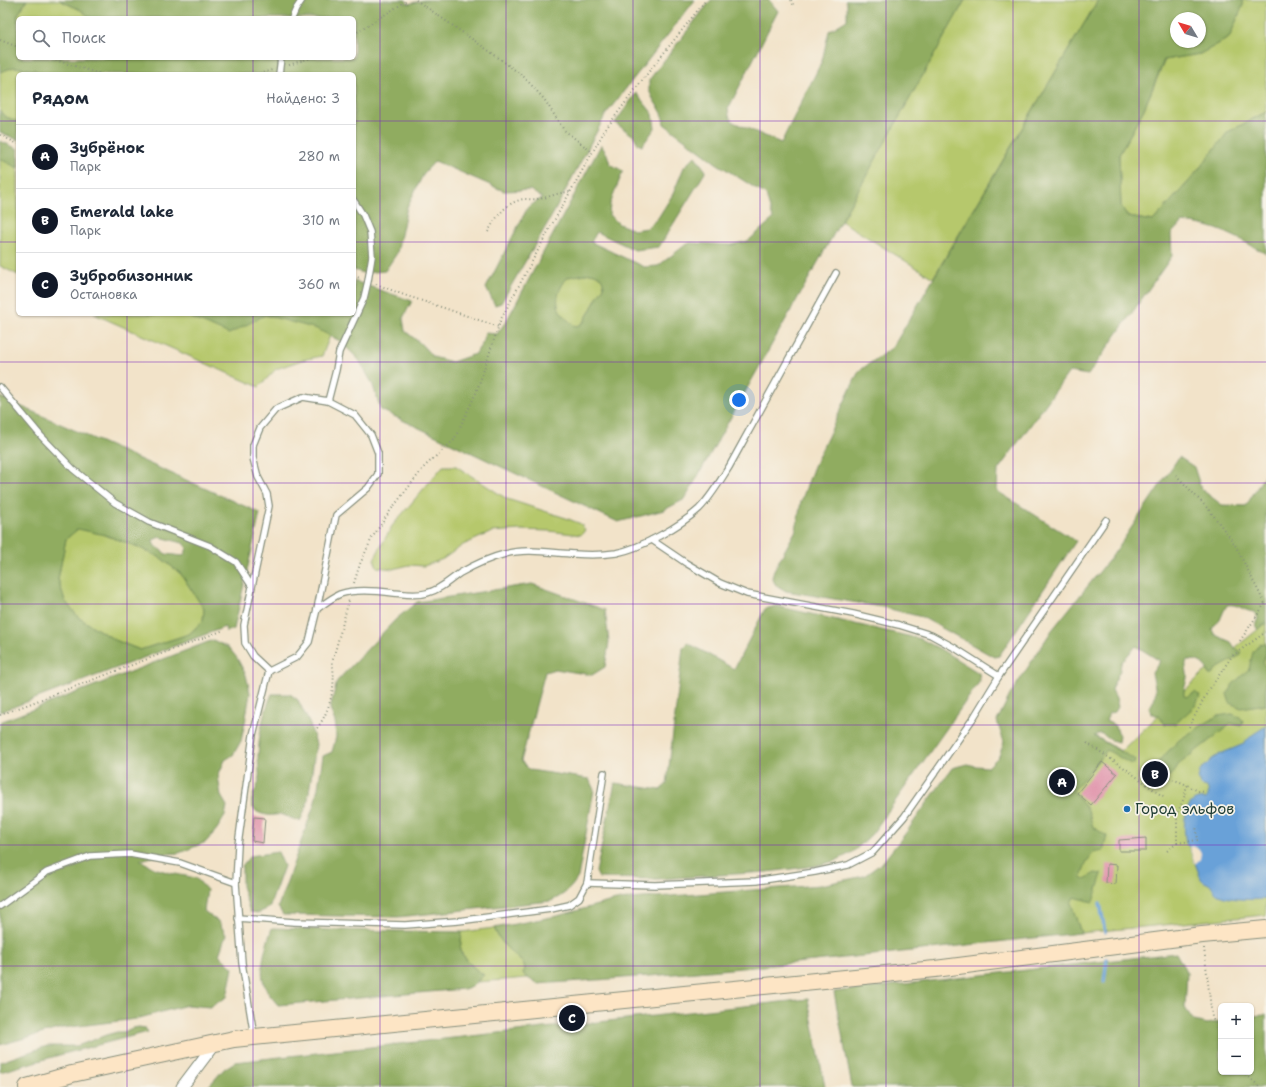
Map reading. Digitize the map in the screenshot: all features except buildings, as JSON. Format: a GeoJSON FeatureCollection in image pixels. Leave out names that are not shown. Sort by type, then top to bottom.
{"type":"FeatureCollection","features":[{"type":"Feature","properties":{"kind":"main road"},"geometry":{"type":"LineString","coordinates":[[27,1087],[72,1074],[216,1042],[254,1037],[935,969],[1266,928]]}},
{"type":"Feature","properties":{"kind":"street"},"geometry":{"type":"LineString","coordinates":[[182,1087],[216,1042]]}},
{"type":"Feature","properties":{"kind":"lane"},"geometry":{"type":"LineString","coordinates":[[293,16],[302,0]]}},
{"type":"Feature","properties":{"kind":"lane"},"geometry":{"type":"LineString","coordinates":[[279,72],[281,60]]}},
{"type":"Feature","properties":{"kind":"lane"},"geometry":{"type":"LineString","coordinates":[[356,204],[363,215],[370,232],[372,256],[364,298],[356,315]]}},
{"type":"Feature","properties":{"kind":"lane"},"geometry":{"type":"LineString","coordinates":[[317,609],[327,601],[340,594],[352,591],[391,592],[410,595],[427,593],[441,587],[461,573],[480,563],[506,553],[536,551],[596,555],[618,552],[652,540],[679,524],[698,509],[710,495],[729,467],[836,273]]}},
{"type":"Feature","properties":{"kind":"lane"},"geometry":{"type":"LineString","coordinates":[[328,401],[339,352],[356,316]]}},
{"type":"Feature","properties":{"kind":"lane"},"geometry":{"type":"LineString","coordinates":[[0,386],[41,436],[73,469],[115,503],[149,522],[210,546],[236,562],[251,585]]}},
{"type":"Feature","properties":{"kind":"lane"},"geometry":{"type":"LineString","coordinates":[[303,397],[328,401],[355,415],[371,435],[378,453],[378,474],[368,488],[336,515],[309,642],[298,657],[269,670],[253,656],[245,643],[244,625],[251,585],[269,506],[267,494],[258,477],[253,458],[253,445],[260,428],[276,409],[303,397]]}},
{"type":"Feature","properties":{"kind":"lane"},"geometry":{"type":"LineString","coordinates":[[587,883],[655,885],[756,881],[815,872],[848,864],[873,852],[904,817],[974,717],[999,676],[1106,520]]}},
{"type":"Feature","properties":{"kind":"lane"},"geometry":{"type":"LineString","coordinates":[[652,540],[713,579],[747,594],[853,614],[899,625],[931,635],[956,648],[999,676]]}},
{"type":"Feature","properties":{"kind":"lane"},"geometry":{"type":"LineString","coordinates":[[254,1037],[244,981],[236,883],[239,838],[253,735],[269,670]]}},
{"type":"Feature","properties":{"kind":"lane"},"geometry":{"type":"LineString","coordinates":[[238,918],[294,922],[405,925],[458,921],[551,909],[569,905],[580,898],[587,883],[604,773]]}},
{"type":"Feature","properties":{"kind":"lane"},"geometry":{"type":"LineString","coordinates":[[0,906],[47,872],[90,856],[130,854],[180,863],[236,883]]}},
{"type":"Feature","properties":{"kind":"path"},"geometry":{"type":"LineString","coordinates":[[356,33],[408,0]]}},
{"type":"Feature","properties":{"kind":"path"},"geometry":{"type":"LineString","coordinates":[[416,0],[524,77],[544,99],[564,130],[592,152]]}},
{"type":"Feature","properties":{"kind":"path"},"geometry":{"type":"LineString","coordinates":[[317,728],[327,709],[332,694],[334,669],[332,663],[360,564],[372,538],[390,511],[425,466],[454,440],[476,392],[501,319],[592,152],[605,130],[640,83],[706,0]]}},
{"type":"Feature","properties":{"kind":"path"},"geometry":{"type":"LineString","coordinates":[[791,0],[794,6]]}},
{"type":"Feature","properties":{"kind":"path"},"geometry":{"type":"LineString","coordinates":[[0,40],[16,46]]}},
{"type":"Feature","properties":{"kind":"path"},"geometry":{"type":"LineString","coordinates":[[55,60],[94,72]]}},
{"type":"Feature","properties":{"kind":"path"},"geometry":{"type":"LineString","coordinates":[[0,135],[16,143]]}},
{"type":"Feature","properties":{"kind":"path"},"geometry":{"type":"LineString","coordinates":[[488,232],[497,217],[511,203],[570,192]]}},
{"type":"Feature","properties":{"kind":"path"},"geometry":{"type":"LineString","coordinates":[[356,277],[404,295],[447,308],[499,327]]}},
{"type":"Feature","properties":{"kind":"path"},"geometry":{"type":"LineString","coordinates":[[1176,475],[1210,511],[1234,543],[1265,603],[1240,641]]}},
{"type":"Feature","properties":{"kind":"path"},"geometry":{"type":"LineString","coordinates":[[0,716],[224,630]]}},
{"type":"Feature","properties":{"kind":"path"},"geometry":{"type":"LineString","coordinates":[[1189,727],[1207,693],[1232,656],[1266,632]]}},
{"type":"Feature","properties":{"kind":"path"},"geometry":{"type":"LineString","coordinates":[[1087,743],[1166,797]]}},
{"type":"Feature","properties":{"kind":"path"},"geometry":{"type":"LineString","coordinates":[[1169,778],[1198,791],[1206,792]]}},
{"type":"Feature","properties":{"kind":"path"},"geometry":{"type":"LineString","coordinates":[[1177,844],[1177,814],[1184,798],[1187,785]]}},
{"type":"Feature","properties":{"kind":"path"},"geometry":{"type":"LineString","coordinates":[[1167,851],[1177,844],[1198,840],[1196,826]]}},
{"type":"Feature","properties":{"kind":"path"},"geometry":{"type":"LineString","coordinates":[[1202,935],[1212,1017],[1218,1032]]}},
{"type":"Feature","properties":{"kind":"path"},"geometry":{"type":"LineString","coordinates":[[1247,1075],[1260,1087]]}},
{"type":"Feature","properties":{"kind":"green space"},"geometry":{"type":"Polygon","coordinates":[[[0,0],[27,0],[16,16],[16,60],[356,60],[356,16],[88,16],[81,10],[59,0],[406,0],[408,4],[424,0],[695,0],[606,114],[553,214],[501,303],[495,305],[486,288],[528,207],[542,198],[530,190],[504,191],[435,161],[424,173],[407,207],[397,253],[385,271],[363,273],[356,271],[356,72],[40,72],[14,67],[0,72],[0,0]]]}},
{"type":"Feature","properties":{"kind":"green space"},"geometry":{"type":"Polygon","coordinates":[[[27,0],[59,0],[81,10],[88,16],[17,16],[27,0]]]}},
{"type":"Feature","properties":{"kind":"green space"},"geometry":{"type":"Polygon","coordinates":[[[711,0],[769,0],[778,11],[728,109],[729,116],[733,122],[781,143],[822,61],[829,31],[847,20],[847,4],[845,0],[965,0],[685,499],[664,510],[618,522],[381,410],[372,383],[359,360],[340,341],[317,329],[269,316],[356,316],[356,282],[412,301],[403,318],[405,331],[420,343],[433,357],[452,362],[475,354],[482,344],[485,333],[497,334],[507,320],[601,145],[607,154],[610,164],[623,171],[610,204],[609,215],[619,224],[634,230],[647,228],[658,218],[673,194],[684,167],[695,156],[706,171],[659,247],[635,250],[597,232],[591,242],[644,267],[658,266],[690,243],[731,245],[748,241],[773,219],[766,195],[716,163],[664,124],[662,113],[649,90],[649,80],[711,0]],[[591,273],[568,277],[560,289],[558,306],[564,317],[573,325],[578,326],[584,322],[604,287],[603,281],[599,276],[591,273]]]}},
{"type":"Feature","properties":{"kind":"green space"},"geometry":{"type":"Polygon","coordinates":[[[965,0],[1098,0],[933,278],[841,221],[965,0]]]}},
{"type":"Feature","properties":{"kind":"green space"},"geometry":{"type":"Polygon","coordinates":[[[1098,0],[1242,0],[1243,5],[1229,38],[1200,54],[1164,60],[1144,109],[1119,155],[1121,206],[1128,217],[1153,221],[1191,179],[1228,132],[1266,112],[1266,254],[1236,237],[1216,229],[1182,222],[1171,234],[1172,256],[1088,375],[1069,372],[998,470],[997,491],[1076,541],[999,656],[994,657],[922,617],[882,607],[786,591],[776,585],[772,578],[774,570],[796,530],[801,502],[814,466],[859,371],[893,347],[1098,0]]]}},
{"type":"Feature","properties":{"kind":"green space"},"geometry":{"type":"Polygon","coordinates":[[[1242,0],[1266,0],[1266,112],[1228,132],[1191,179],[1153,221],[1128,217],[1121,206],[1119,155],[1144,109],[1165,60],[1200,54],[1229,38],[1243,5],[1242,0]]]}},
{"type":"Feature","properties":{"kind":"green space"},"geometry":{"type":"Polygon","coordinates":[[[14,67],[40,72],[16,72],[16,121],[4,116],[0,111],[0,72],[14,67]]]}},
{"type":"Feature","properties":{"kind":"green space"},"geometry":{"type":"Polygon","coordinates":[[[636,93],[653,114],[655,128],[642,146],[638,144],[634,136],[615,123],[636,93]]]}},
{"type":"Feature","properties":{"kind":"green space"},"geometry":{"type":"Polygon","coordinates":[[[0,111],[4,116],[16,121],[16,139],[0,132],[0,111]]]}},
{"type":"Feature","properties":{"kind":"green space"},"geometry":{"type":"Polygon","coordinates":[[[0,141],[16,148],[16,167],[0,159],[0,141]]]}},
{"type":"Feature","properties":{"kind":"green space"},"geometry":{"type":"Polygon","coordinates":[[[0,154],[16,162],[16,274],[0,266],[0,154]]]}},
{"type":"Feature","properties":{"kind":"green space"},"geometry":{"type":"Polygon","coordinates":[[[591,273],[600,277],[603,281],[604,287],[584,322],[578,326],[573,325],[560,311],[557,302],[558,293],[562,284],[568,277],[591,273]]]}},
{"type":"Feature","properties":{"kind":"green space"},"geometry":{"type":"Polygon","coordinates":[[[99,316],[326,316],[336,321],[322,356],[302,360],[276,369],[259,387],[99,316]]]}},
{"type":"Feature","properties":{"kind":"green space"},"geometry":{"type":"Polygon","coordinates":[[[188,316],[263,316],[229,334],[188,316]]]}},
{"type":"Feature","properties":{"kind":"green space"},"geometry":{"type":"Polygon","coordinates":[[[0,397],[260,513],[234,629],[226,632],[225,627],[0,712],[0,397]],[[78,529],[66,539],[58,579],[65,601],[79,618],[115,640],[140,650],[189,634],[203,621],[204,609],[181,574],[161,558],[138,547],[105,535],[78,529]],[[160,537],[153,540],[154,545],[166,554],[182,556],[185,554],[187,548],[183,543],[160,537]]]}},
{"type":"Feature","properties":{"kind":"green space"},"geometry":{"type":"Polygon","coordinates":[[[1179,457],[1194,467],[1201,489],[1222,505],[1246,506],[1266,473],[1266,623],[1258,630],[1256,623],[1258,618],[1254,612],[1234,605],[1227,605],[1220,620],[1212,630],[1215,635],[1231,642],[1235,648],[1242,652],[1241,655],[1215,670],[1212,675],[1209,675],[1204,665],[1198,661],[1187,660],[1187,676],[1184,696],[1187,697],[1195,692],[1200,696],[1195,706],[1175,724],[1165,724],[1158,716],[1151,713],[1149,708],[1155,695],[1152,673],[1160,661],[1136,646],[1121,663],[1120,670],[1112,690],[1118,707],[1115,712],[1109,713],[1106,721],[1116,726],[1119,736],[1118,742],[1101,734],[1094,736],[1135,760],[1134,764],[1129,763],[1107,750],[1073,791],[1088,810],[1093,827],[1107,836],[1103,851],[1093,853],[1086,863],[1081,877],[1085,879],[1095,873],[1102,874],[1093,902],[1074,897],[1071,903],[1081,933],[809,962],[537,984],[523,974],[525,969],[524,964],[505,946],[494,928],[557,916],[616,900],[821,885],[864,876],[882,863],[905,834],[952,768],[967,764],[988,767],[999,756],[1004,742],[997,721],[1010,695],[1052,630],[1113,555],[1179,457]]]}},
{"type":"Feature","properties":{"kind":"green space"},"geometry":{"type":"Polygon","coordinates":[[[443,466],[456,466],[507,499],[566,518],[581,524],[585,530],[581,535],[549,531],[520,530],[492,532],[463,545],[443,559],[424,566],[409,565],[393,569],[377,567],[374,559],[392,526],[443,466]]]}},
{"type":"Feature","properties":{"kind":"green space"},"geometry":{"type":"Polygon","coordinates":[[[78,528],[105,535],[138,547],[161,558],[181,574],[204,609],[203,621],[189,634],[140,650],[115,640],[79,618],[65,601],[58,579],[66,539],[78,528]]]}},
{"type":"Feature","properties":{"kind":"green space"},"geometry":{"type":"Polygon","coordinates":[[[532,584],[605,610],[609,642],[605,667],[592,675],[555,669],[545,672],[521,761],[530,770],[589,779],[594,790],[578,877],[573,885],[563,894],[551,901],[398,917],[283,915],[278,907],[314,805],[323,756],[332,752],[336,737],[335,722],[330,709],[337,681],[396,619],[417,602],[532,584]]]}},
{"type":"Feature","properties":{"kind":"green space"},"geometry":{"type":"Polygon","coordinates":[[[776,606],[921,639],[979,673],[980,681],[872,834],[853,852],[835,861],[815,866],[767,872],[657,879],[599,878],[596,872],[615,783],[660,790],[667,784],[683,648],[688,643],[734,669],[765,609],[776,606]]]}},
{"type":"Feature","properties":{"kind":"green space"},"geometry":{"type":"Polygon","coordinates":[[[1266,623],[1266,915],[1081,933],[1034,795],[1067,720],[1121,751],[1201,675],[1266,623]]]}},
{"type":"Feature","properties":{"kind":"green space"},"geometry":{"type":"Polygon","coordinates":[[[213,640],[229,648],[237,658],[246,675],[250,693],[241,741],[233,755],[225,760],[218,776],[221,796],[227,806],[225,816],[217,829],[206,842],[179,853],[165,854],[140,860],[154,868],[196,878],[207,890],[204,911],[219,922],[226,935],[219,955],[233,968],[227,997],[210,1007],[187,1005],[136,1019],[62,1028],[0,1045],[0,722],[213,640]]]}},
{"type":"Feature","properties":{"kind":"green space"},"geometry":{"type":"Polygon","coordinates":[[[1264,643],[1266,644],[1266,653],[1263,663],[1266,667],[1266,704],[1241,708],[1230,703],[1227,694],[1233,684],[1249,669],[1253,652],[1259,645],[1264,643]]]}},
{"type":"Feature","properties":{"kind":"green space"},"geometry":{"type":"Polygon","coordinates":[[[272,694],[290,694],[298,700],[310,725],[316,744],[307,806],[300,821],[282,815],[263,814],[256,811],[252,806],[252,799],[259,781],[258,756],[260,732],[266,709],[272,694]]]}},
{"type":"Feature","properties":{"kind":"green space"},"geometry":{"type":"Polygon","coordinates":[[[1232,714],[1240,717],[1243,721],[1241,726],[1230,723],[1227,727],[1178,765],[1174,773],[1160,781],[1151,777],[1151,771],[1179,740],[1217,716],[1232,714]]]}},
{"type":"Feature","properties":{"kind":"green space"},"geometry":{"type":"Polygon","coordinates":[[[278,852],[284,866],[269,908],[258,913],[250,912],[242,886],[242,866],[250,856],[278,852]]]}},
{"type":"Feature","properties":{"kind":"green space"},"geometry":{"type":"Polygon","coordinates":[[[272,928],[462,932],[460,951],[477,970],[484,975],[472,986],[464,989],[278,1005],[265,987],[262,972],[267,942],[272,928]]]}},
{"type":"Feature","properties":{"kind":"green space"},"geometry":{"type":"Polygon","coordinates":[[[494,928],[505,946],[524,964],[525,969],[523,974],[528,978],[477,982],[483,975],[460,951],[462,932],[494,928]]]}},
{"type":"Feature","properties":{"kind":"green space"},"geometry":{"type":"Polygon","coordinates":[[[1176,953],[1187,973],[1185,1008],[1194,1021],[1208,1024],[1218,1022],[1218,1075],[1254,1075],[1254,1016],[1266,1015],[1266,1087],[852,1087],[834,992],[1176,953]]]}},
{"type":"Feature","properties":{"kind":"green space"},"geometry":{"type":"Polygon","coordinates":[[[808,999],[825,1087],[208,1087],[224,1069],[235,1062],[808,999]]]}},
{"type":"Feature","properties":{"kind":"green space"},"geometry":{"type":"Polygon","coordinates":[[[132,1028],[145,1028],[148,1032],[0,1072],[0,1062],[47,1046],[77,1046],[106,1035],[124,1032],[132,1028]]]}},
{"type":"Feature","properties":{"kind":"water"},"geometry":{"type":"Polygon","coordinates":[[[1266,726],[1266,899],[1221,896],[1214,891],[1210,885],[1201,879],[1189,847],[1186,844],[1184,830],[1186,814],[1188,807],[1192,802],[1198,799],[1206,799],[1208,795],[1207,787],[1200,785],[1198,778],[1200,771],[1212,759],[1244,744],[1252,735],[1266,726]]]}},
{"type":"Feature","properties":{"kind":"pier"},"geometry":{"type":"Polygon","coordinates":[[[1193,846],[1199,849],[1201,853],[1200,859],[1195,864],[1189,847],[1193,846]]]}},
{"type":"Feature","properties":{"kind":"waterway"},"geometry":{"type":"LineString","coordinates":[[1100,903],[1105,932]]}},
{"type":"Feature","properties":{"kind":"waterway"},"geometry":{"type":"LineString","coordinates":[[1104,982],[1107,959]]}},
{"type":"Feature","properties":{"kind":"place","name":"Emerald lake"},"geometry":{"type":"Point","coordinates":[1155,774]}},
{"type":"Feature","properties":{"kind":"place","name":"Зубрёнок"},"geometry":{"type":"Point","coordinates":[1062,782]}},
{"type":"Feature","properties":{"kind":"place","name":"Город эльфов"},"geometry":{"type":"Point","coordinates":[1127,809]}},
{"type":"Feature","properties":{"kind":"place","name":"Зубробизонник"},"geometry":{"type":"Point","coordinates":[572,1018]}}]}
